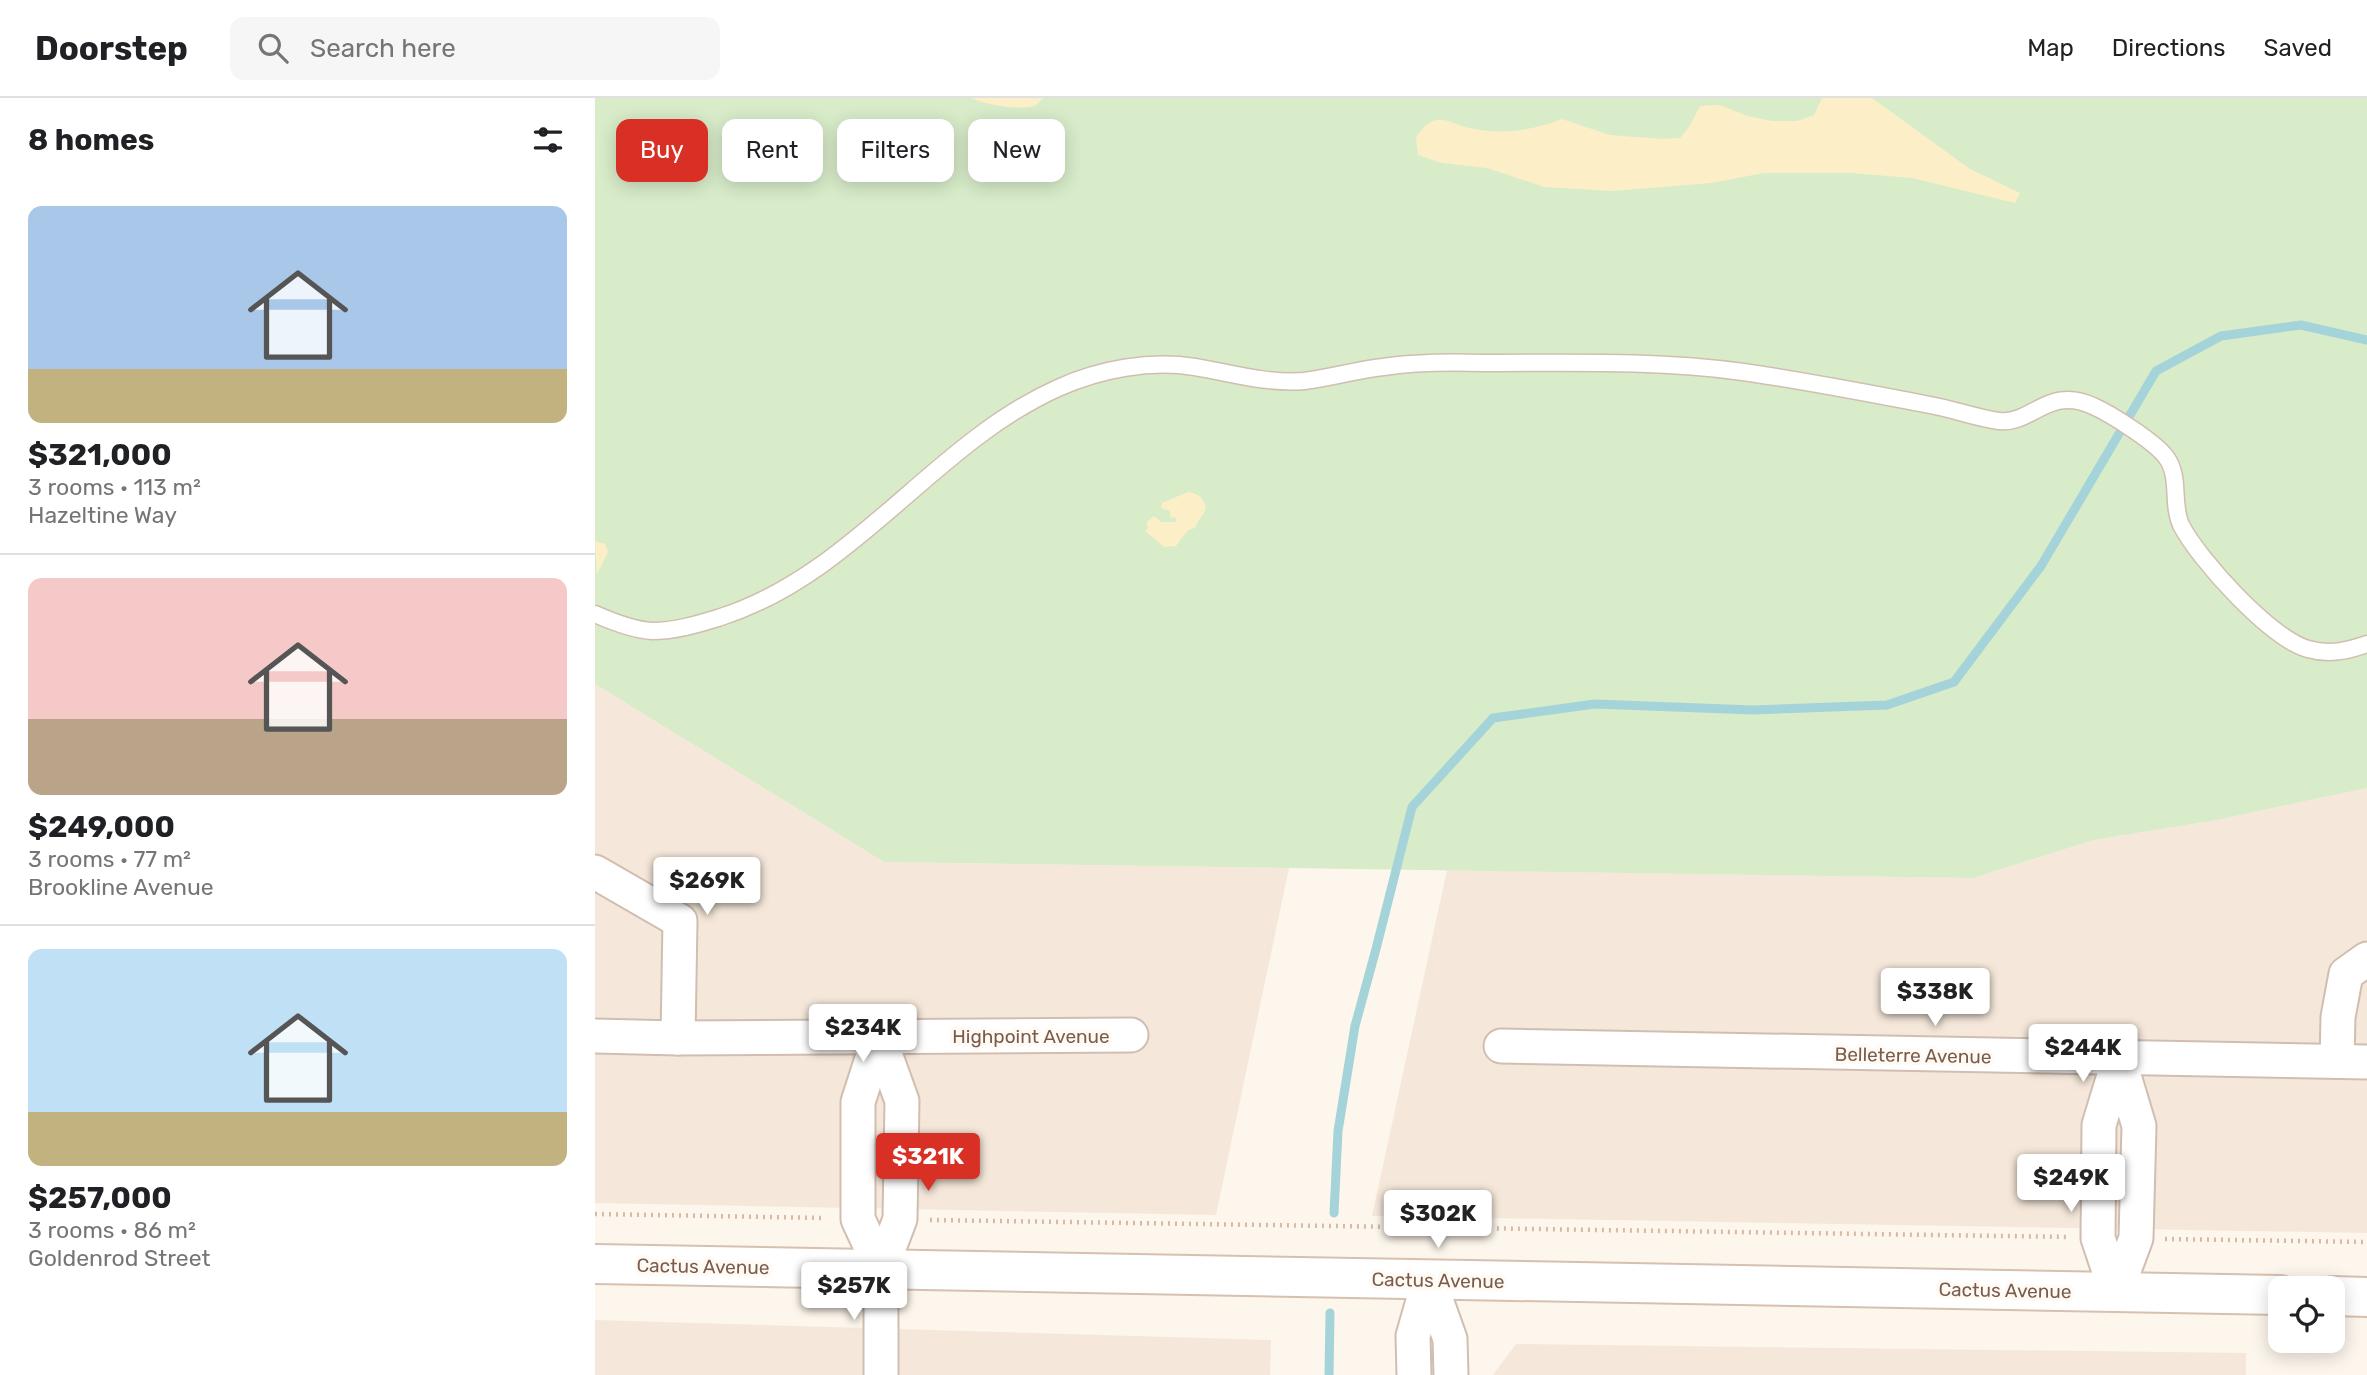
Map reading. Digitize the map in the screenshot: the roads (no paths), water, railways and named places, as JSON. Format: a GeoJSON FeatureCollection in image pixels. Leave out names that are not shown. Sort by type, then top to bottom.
{"type":"FeatureCollection","features":[{"type":"Feature","properties":{"kind":"main road","name":"Cactus Avenue"},"geometry":{"type":"LineString","coordinates":[[595,1264],[2268,1295]]}},
{"type":"Feature","properties":{"kind":"main road"},"geometry":{"type":"LineString","coordinates":[[2345,1296],[2367,1297]]}},
{"type":"Feature","properties":{"kind":"street"},"geometry":{"type":"LineString","coordinates":[[595,872],[680,921],[678,1038]]}},
{"type":"Feature","properties":{"kind":"street"},"geometry":{"type":"LineString","coordinates":[[2352,1061],[2338,1017],[2346,974],[2367,959]]}},
{"type":"Feature","properties":{"kind":"street","name":"Highpoint Avenue"},"geometry":{"type":"LineString","coordinates":[[595,1037],[1131,1035]]}},
{"type":"Feature","properties":{"kind":"street"},"geometry":{"type":"LineString","coordinates":[[879,1037],[858,1102],[858,1219],[881,1269]]}},
{"type":"Feature","properties":{"kind":"street"},"geometry":{"type":"LineString","coordinates":[[879,1037],[902,1101],[901,1219],[881,1269],[881,1375]]}},
{"type":"Feature","properties":{"kind":"street","name":"Belleterre Avenue"},"geometry":{"type":"LineString","coordinates":[[1501,1046],[2119,1059],[2352,1061]]}},
{"type":"Feature","properties":{"kind":"street"},"geometry":{"type":"LineString","coordinates":[[2116,1292],[2098,1238],[2099,1125],[2119,1059]]}},
{"type":"Feature","properties":{"kind":"street"},"geometry":{"type":"LineString","coordinates":[[2116,1292],[2136,1238],[2139,1126],[2119,1059]]}},
{"type":"Feature","properties":{"kind":"street"},"geometry":{"type":"LineString","coordinates":[[1414,1375],[1413,1336],[1429,1279]]}},
{"type":"Feature","properties":{"kind":"street"},"geometry":{"type":"LineString","coordinates":[[1429,1279],[1450,1339],[1451,1375]]}},
{"type":"Feature","properties":{"kind":"lane"},"geometry":{"type":"LineString","coordinates":[[595,614],[637,629],[656,631],[685,628],[744,609],[835,556],[970,443],[1015,409],[1064,385],[1112,370],[1154,363],[1190,366],[1266,381],[1304,381],[1380,367],[1428,362],[1665,365],[1741,372],[1937,406],[2004,423],[2055,401],[2088,403],[2162,452],[2170,462],[2178,518],[2183,528],[2212,567],[2256,614],[2280,634],[2311,650],[2345,652],[2367,644]]}},
{"type":"Feature","properties":{"kind":"waterway"},"geometry":{"type":"LineString","coordinates":[[1334,1213],[1338,1131],[1355,1026],[1412,807],[1493,718],[1595,704],[1753,710],[1887,705],[1954,682],[2041,566],[2156,371],[2221,336],[2301,325],[2367,340]]}},
{"type":"Feature","properties":{"kind":"waterway"},"geometry":{"type":"LineString","coordinates":[[1329,1375],[1330,1313]]}}]}
